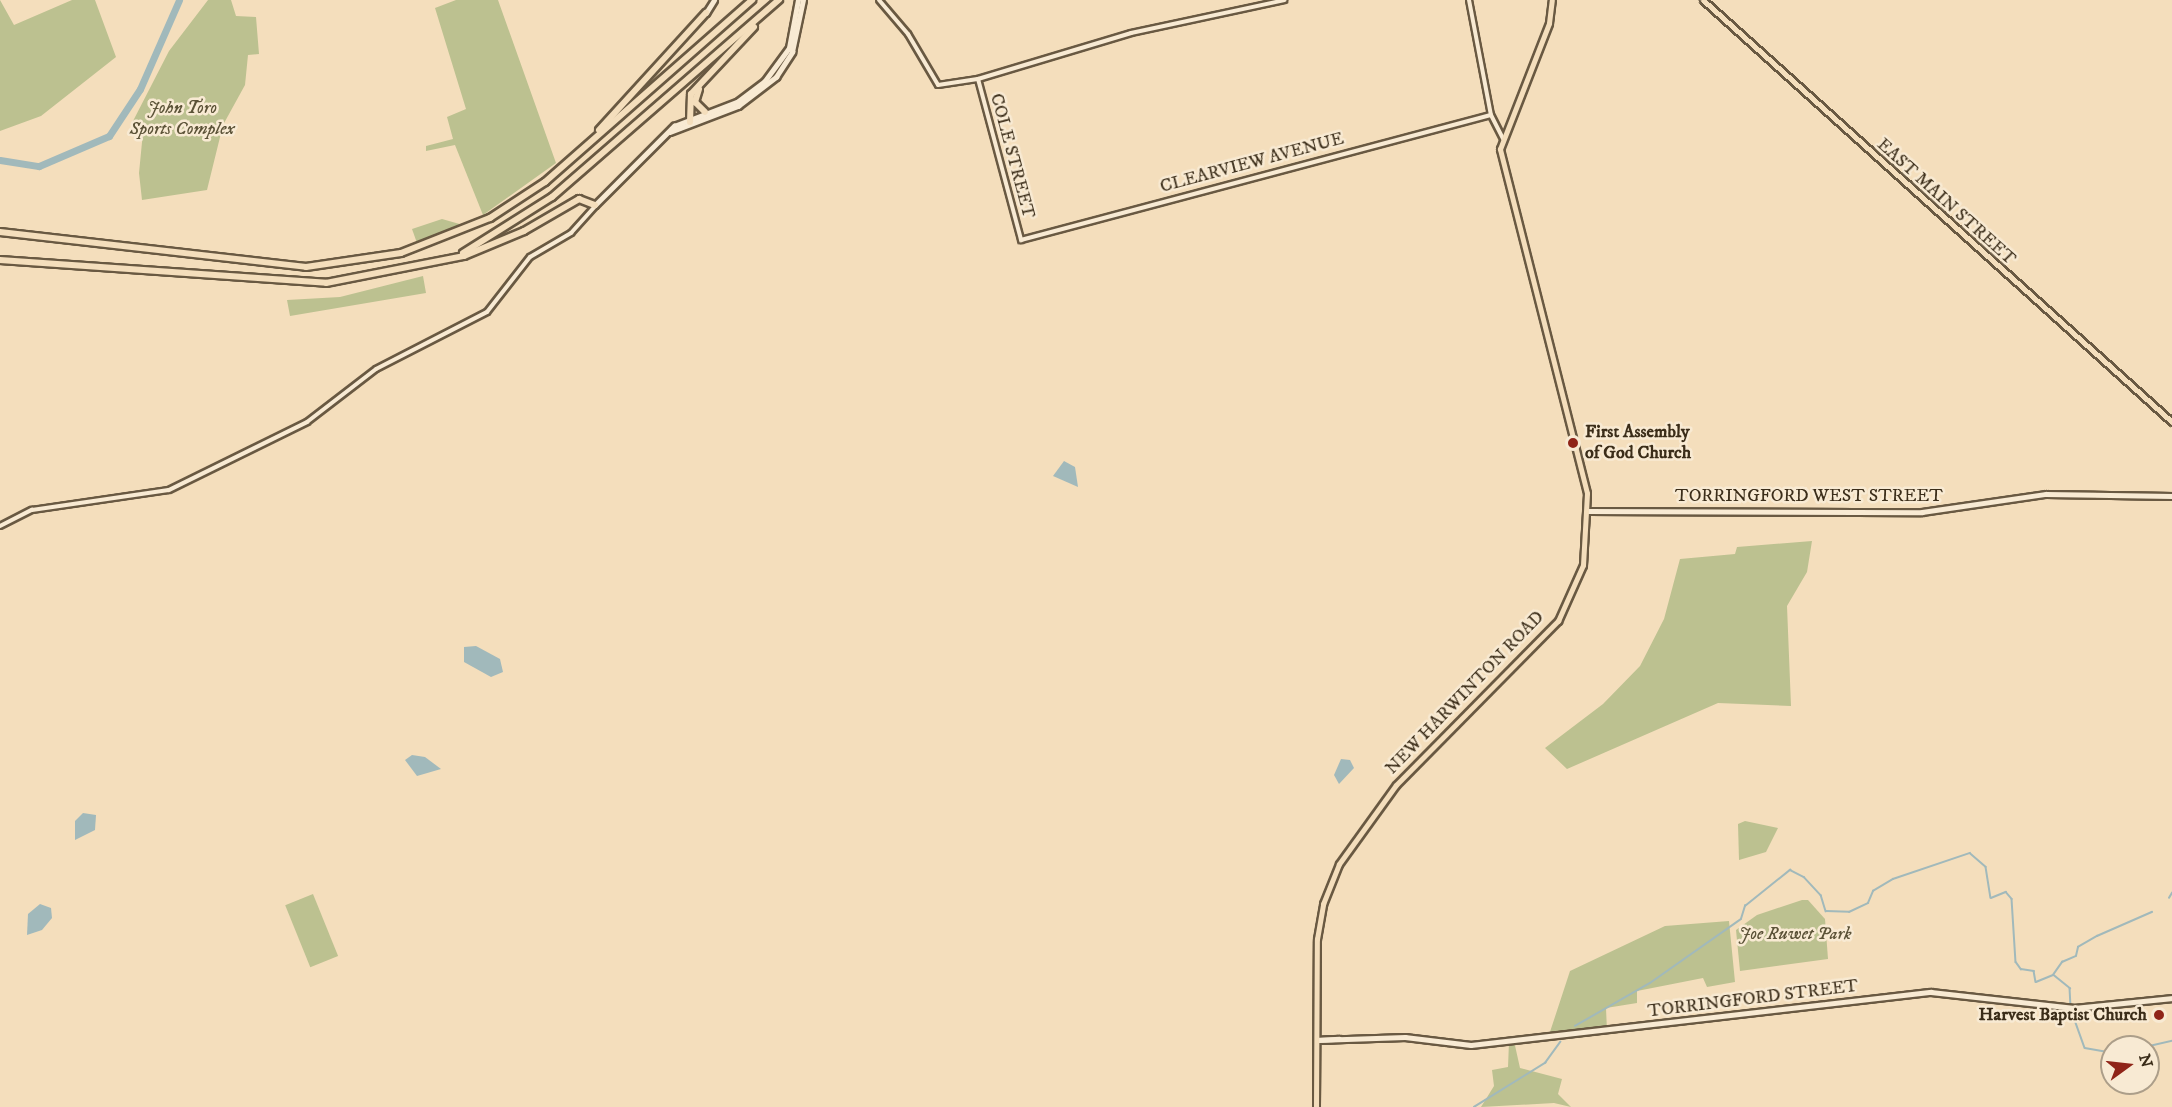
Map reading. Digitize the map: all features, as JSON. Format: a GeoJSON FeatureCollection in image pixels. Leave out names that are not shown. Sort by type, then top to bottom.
{"type":"FeatureCollection","features":[{"type":"Feature","properties":{"kind":"highway"},"geometry":{"type":"LineString","coordinates":[[0,232],[271,264],[336,266],[401,253],[459,233],[516,202],[572,159],[752,0]]}},
{"type":"Feature","properties":{"kind":"highway"},"geometry":{"type":"LineString","coordinates":[[435,264],[488,240],[552,197],[779,0]]}},
{"type":"Feature","properties":{"kind":"highway"},"geometry":{"type":"LineString","coordinates":[[689,120],[689,100],[772,6]]}},
{"type":"Feature","properties":{"kind":"highway"},"geometry":{"type":"LineString","coordinates":[[572,159],[706,13]]}},
{"type":"Feature","properties":{"kind":"highway"},"geometry":{"type":"LineString","coordinates":[[702,83],[695,102],[705,112]]}},
{"type":"Feature","properties":{"kind":"highway"},"geometry":{"type":"LineString","coordinates":[[0,260],[292,283],[362,279],[435,264],[524,231],[579,199],[596,205]]}},
{"type":"Feature","properties":{"kind":"main road"},"geometry":{"type":"LineString","coordinates":[[706,13],[714,0]]}},
{"type":"Feature","properties":{"kind":"main road"},"geometry":{"type":"LineString","coordinates":[[596,205],[669,132],[705,112],[747,97],[773,72],[789,48],[798,0]]}},
{"type":"Feature","properties":{"kind":"main road"},"geometry":{"type":"LineString","coordinates":[[689,120],[738,106],[776,77],[792,52],[803,0]]}},
{"type":"Feature","properties":{"kind":"main road","name":"NEW HARWINTON ROAD"},"geometry":{"type":"LineString","coordinates":[[1316,1107],[1317,939],[1323,904],[1339,864],[1396,785],[1558,621],[1583,565],[1588,511],[1567,401],[1538,310],[1502,151],[1503,139],[1550,23],[1552,0]]}},
{"type":"Feature","properties":{"kind":"main road","name":"EAST MAIN STREET"},"geometry":{"type":"LineString","coordinates":[[1703,0],[2172,422]]}},
{"type":"Feature","properties":{"kind":"main road","name":"TORRINGFORD WEST STREET"},"geometry":{"type":"LineString","coordinates":[[1588,511],[1922,512],[2046,494],[2172,496]]}},
{"type":"Feature","properties":{"kind":"main road","name":"TORRINGFORD STREET"},"geometry":{"type":"LineString","coordinates":[[1317,1040],[1412,1037],[1448,1046],[1474,1045],[1930,992],[2071,1008],[2172,998]]}},
{"type":"Feature","properties":{"kind":"street"},"geometry":{"type":"LineString","coordinates":[[879,0],[908,34],[938,85],[978,79],[1131,33],[1285,0]]}},
{"type":"Feature","properties":{"kind":"street"},"geometry":{"type":"LineString","coordinates":[[1469,0],[1491,115],[1503,139]]}},
{"type":"Feature","properties":{"kind":"street","name":"COLE STREET"},"geometry":{"type":"LineString","coordinates":[[978,79],[1021,240]]}},
{"type":"Feature","properties":{"kind":"street","name":"CLEARVIEW AVENUE"},"geometry":{"type":"LineString","coordinates":[[1021,240],[1491,115]]}},
{"type":"Feature","properties":{"kind":"street"},"geometry":{"type":"LineString","coordinates":[[0,526],[32,510],[169,490],[230,462],[307,422],[376,369],[488,312],[512,275],[548,246],[570,233],[596,205]]}},
{"type":"Feature","properties":{"kind":"green space"},"geometry":{"type":"Polygon","coordinates":[[[0,0],[14,25],[72,0],[95,0],[116,57],[41,116],[0,131],[0,0]]]}},
{"type":"Feature","properties":{"kind":"green space","name":"John Toro Sports Complex"},"geometry":{"type":"Polygon","coordinates":[[[208,0],[231,0],[236,16],[256,17],[259,54],[248,55],[245,85],[223,125],[207,190],[142,200],[139,173],[143,132],[132,123],[169,51],[208,0]]]}},
{"type":"Feature","properties":{"kind":"green space"},"geometry":{"type":"Polygon","coordinates":[[[456,0],[498,0],[556,163],[483,215],[455,145],[426,151],[426,146],[453,139],[447,117],[466,109],[435,8],[456,0]]]}},
{"type":"Feature","properties":{"kind":"green space"},"geometry":{"type":"Polygon","coordinates":[[[442,219],[463,225],[417,243],[412,229],[442,219]]]}},
{"type":"Feature","properties":{"kind":"green space"},"geometry":{"type":"Polygon","coordinates":[[[423,276],[426,293],[290,316],[287,300],[340,297],[423,276]]]}},
{"type":"Feature","properties":{"kind":"green space"},"geometry":{"type":"Polygon","coordinates":[[[1812,541],[1807,572],[1787,606],[1791,706],[1718,703],[1567,769],[1545,748],[1603,704],[1640,666],[1664,619],[1680,559],[1735,554],[1737,547],[1812,541]]]}},
{"type":"Feature","properties":{"kind":"green space"},"geometry":{"type":"Polygon","coordinates":[[[1745,821],[1778,828],[1766,852],[1739,860],[1738,824],[1745,821]]]}},
{"type":"Feature","properties":{"kind":"green space"},"geometry":{"type":"Polygon","coordinates":[[[313,894],[338,956],[310,967],[285,905],[313,894]]]}},
{"type":"Feature","properties":{"kind":"green space","name":"Joe Ruwet Park"},"geometry":{"type":"Polygon","coordinates":[[[1808,900],[1825,919],[1828,959],[1740,971],[1736,930],[1757,915],[1808,900]]]}},
{"type":"Feature","properties":{"kind":"green space"},"geometry":{"type":"Polygon","coordinates":[[[1729,921],[1735,982],[1707,987],[1703,978],[1637,991],[1637,1003],[1606,1008],[1607,1031],[1548,1038],[1570,971],[1665,926],[1729,921]]]}},
{"type":"Feature","properties":{"kind":"green space"},"geometry":{"type":"Polygon","coordinates":[[[1514,1041],[1520,1068],[1562,1079],[1558,1094],[1571,1107],[1554,1103],[1481,1107],[1494,1086],[1492,1070],[1508,1067],[1509,1042],[1514,1041]]]}},
{"type":"Feature","properties":{"kind":"water"},"geometry":{"type":"Polygon","coordinates":[[[1064,461],[1075,467],[1078,487],[1053,476],[1064,461]]]}},
{"type":"Feature","properties":{"kind":"water"},"geometry":{"type":"Polygon","coordinates":[[[476,646],[500,659],[503,672],[491,677],[464,662],[464,647],[476,646]]]}},
{"type":"Feature","properties":{"kind":"water"},"geometry":{"type":"Polygon","coordinates":[[[412,755],[425,757],[441,769],[417,776],[405,760],[412,755]]]}},
{"type":"Feature","properties":{"kind":"water"},"geometry":{"type":"Polygon","coordinates":[[[1341,759],[1350,760],[1354,768],[1339,784],[1334,775],[1341,759]]]}},
{"type":"Feature","properties":{"kind":"water"},"geometry":{"type":"Polygon","coordinates":[[[83,813],[96,815],[95,830],[75,840],[75,821],[83,813]]]}},
{"type":"Feature","properties":{"kind":"water"},"geometry":{"type":"Polygon","coordinates":[[[40,904],[51,908],[52,918],[42,930],[27,935],[28,914],[40,904]]]}},
{"type":"Feature","properties":{"kind":"waterway"},"geometry":{"type":"LineString","coordinates":[[0,160],[39,166],[109,136],[140,89],[179,0]]}},
{"type":"Feature","properties":{"kind":"waterway"},"geometry":{"type":"LineString","coordinates":[[1575,1026],[1650,983],[1741,919],[1745,906],[1790,870],[1804,877],[1821,895],[1826,911],[1849,912],[1868,903],[1873,891],[1893,879],[1970,853],[1986,867],[1991,898],[2006,892],[2012,899],[2016,962],[2021,969],[2034,971],[2036,982],[2053,975],[2062,962],[2076,956],[2078,947],[2097,936],[2152,912]]}},
{"type":"Feature","properties":{"kind":"waterway"},"geometry":{"type":"LineString","coordinates":[[2169,898],[2172,893]]}},
{"type":"Feature","properties":{"kind":"waterway"},"geometry":{"type":"LineString","coordinates":[[2054,975],[2070,988],[2071,1005]]}},
{"type":"Feature","properties":{"kind":"waterway"},"geometry":{"type":"LineString","coordinates":[[2071,1009],[2085,1048],[2100,1051]]}},
{"type":"Feature","properties":{"kind":"waterway"},"geometry":{"type":"LineString","coordinates":[[2160,1044],[2172,1041]]}},
{"type":"Feature","properties":{"kind":"waterway"},"geometry":{"type":"LineString","coordinates":[[1474,1107],[1545,1063],[1560,1042]]}},
{"type":"Feature","properties":{"kind":"place","name":"First Assembly of God Church"},"geometry":{"type":"Point","coordinates":[1573,443]}},
{"type":"Feature","properties":{"kind":"place","name":"Harvest Baptist Church"},"geometry":{"type":"Point","coordinates":[2159,1015]}}]}
